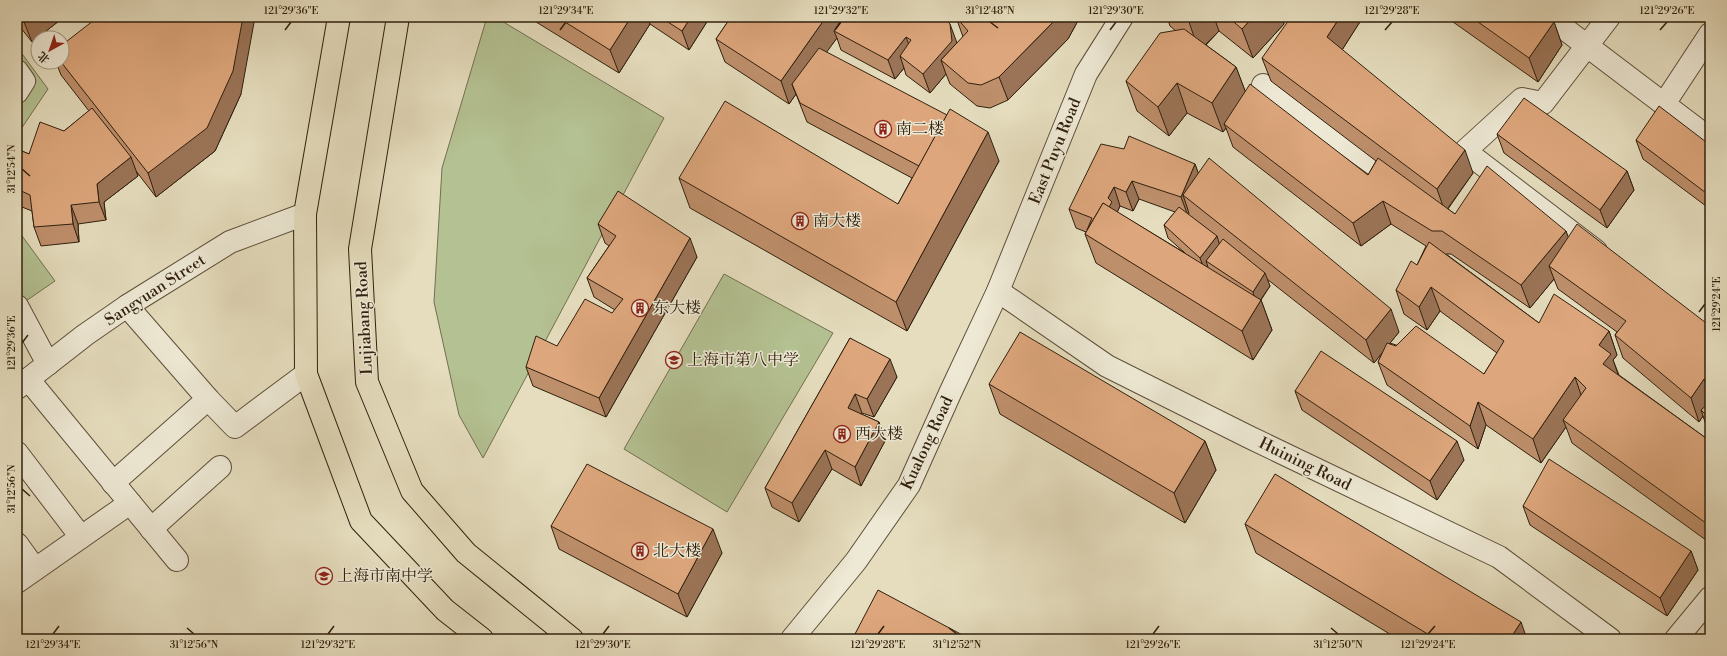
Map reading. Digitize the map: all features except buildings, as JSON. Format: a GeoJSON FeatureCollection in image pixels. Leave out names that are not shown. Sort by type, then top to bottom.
{"type":"FeatureCollection","features":[{"type":"Feature","properties":{"kind":"main road"},"geometry":{"type":"LineString","coordinates":[[339,17],[304,214],[306,374],[361,521],[445,610],[482,639]]}},
{"type":"Feature","properties":{"kind":"main road","name":"Lujiabang Road"},"geometry":{"type":"LineString","coordinates":[[398,17],[360,249],[367,382],[412,491],[466,553],[572,639]]}},
{"type":"Feature","properties":{"kind":"street","name":"East Puyu Road"},"geometry":{"type":"LineString","coordinates":[[998,291],[1086,74],[1122,17]]}},
{"type":"Feature","properties":{"kind":"street"},"geometry":{"type":"LineString","coordinates":[[1549,17],[1710,139]]}},
{"type":"Feature","properties":{"kind":"street"},"geometry":{"type":"LineString","coordinates":[[1609,17],[1543,103],[1522,99],[1465,151],[1615,265]]}},
{"type":"Feature","properties":{"kind":"street"},"geometry":{"type":"LineString","coordinates":[[1664,104],[1710,34]]}},
{"type":"Feature","properties":{"kind":"street"},"geometry":{"type":"LineString","coordinates":[[17,71],[24,81],[17,92]]}},
{"type":"Feature","properties":{"kind":"street"},"geometry":{"type":"LineString","coordinates":[[1263,85],[1412,192]]}},
{"type":"Feature","properties":{"kind":"street"},"geometry":{"type":"LineString","coordinates":[[1477,186],[1490,169]]}},
{"type":"Feature","properties":{"kind":"street","name":"Sangyuan Street"},"geometry":{"type":"LineString","coordinates":[[22,384],[127,306],[230,242],[304,214]]}},
{"type":"Feature","properties":{"kind":"street","name":"Kualong Road"},"geometry":{"type":"LineString","coordinates":[[792,639],[856,562],[909,485],[951,390],[998,291]]}},
{"type":"Feature","properties":{"kind":"street","name":"Huining Road"},"geometry":{"type":"LineString","coordinates":[[998,291],[1107,366],[1249,437],[1499,557],[1610,639]]}},
{"type":"Feature","properties":{"kind":"street"},"geometry":{"type":"LineString","coordinates":[[17,306],[48,364]]}},
{"type":"Feature","properties":{"kind":"street"},"geometry":{"type":"LineString","coordinates":[[127,306],[208,399],[235,427],[306,374]]}},
{"type":"Feature","properties":{"kind":"street"},"geometry":{"type":"LineString","coordinates":[[22,384],[113,483],[177,560]]}},
{"type":"Feature","properties":{"kind":"street"},"geometry":{"type":"LineString","coordinates":[[113,483],[208,399]]}},
{"type":"Feature","properties":{"kind":"street"},"geometry":{"type":"LineString","coordinates":[[17,453],[81,537]]}},
{"type":"Feature","properties":{"kind":"street"},"geometry":{"type":"LineString","coordinates":[[151,529],[220,467]]}},
{"type":"Feature","properties":{"kind":"street"},"geometry":{"type":"LineString","coordinates":[[17,582],[130,503]]}},
{"type":"Feature","properties":{"kind":"street"},"geometry":{"type":"LineString","coordinates":[[17,544],[35,569]]}},
{"type":"Feature","properties":{"kind":"street"},"geometry":{"type":"LineString","coordinates":[[1676,639],[1710,598]]}},
{"type":"Feature","properties":{"kind":"green space"},"geometry":{"type":"Polygon","coordinates":[[[487,17],[495,17],[664,118],[483,458],[459,415],[434,302],[442,168],[487,17]]]}},
{"type":"Feature","properties":{"kind":"green space"},"geometry":{"type":"Polygon","coordinates":[[[17,47],[30,65],[30,70],[34,70],[48,89],[17,135],[17,47]]]}},
{"type":"Feature","properties":{"kind":"green space"},"geometry":{"type":"Polygon","coordinates":[[[17,229],[55,281],[17,307],[17,229]]]}},
{"type":"Feature","properties":{"kind":"green space"},"geometry":{"type":"Polygon","coordinates":[[[724,274],[833,333],[727,512],[624,449],[724,274]]]}},
{"type":"Feature","properties":{"kind":"place","name":"南二楼"},"geometry":{"type":"Point","coordinates":[883,129]}},
{"type":"Feature","properties":{"kind":"place","name":"南大楼"},"geometry":{"type":"Point","coordinates":[800,221]}},
{"type":"Feature","properties":{"kind":"place","name":"东大楼"},"geometry":{"type":"Point","coordinates":[640,308]}},
{"type":"Feature","properties":{"kind":"place","name":"上海市第八中学"},"geometry":{"type":"Point","coordinates":[674,360]}},
{"type":"Feature","properties":{"kind":"place","name":"西大楼"},"geometry":{"type":"Point","coordinates":[842,434]}},
{"type":"Feature","properties":{"kind":"place","name":"北大楼"},"geometry":{"type":"Point","coordinates":[640,551]}},
{"type":"Feature","properties":{"kind":"place","name":"上海市南中学"},"geometry":{"type":"Point","coordinates":[324,576]}}]}
